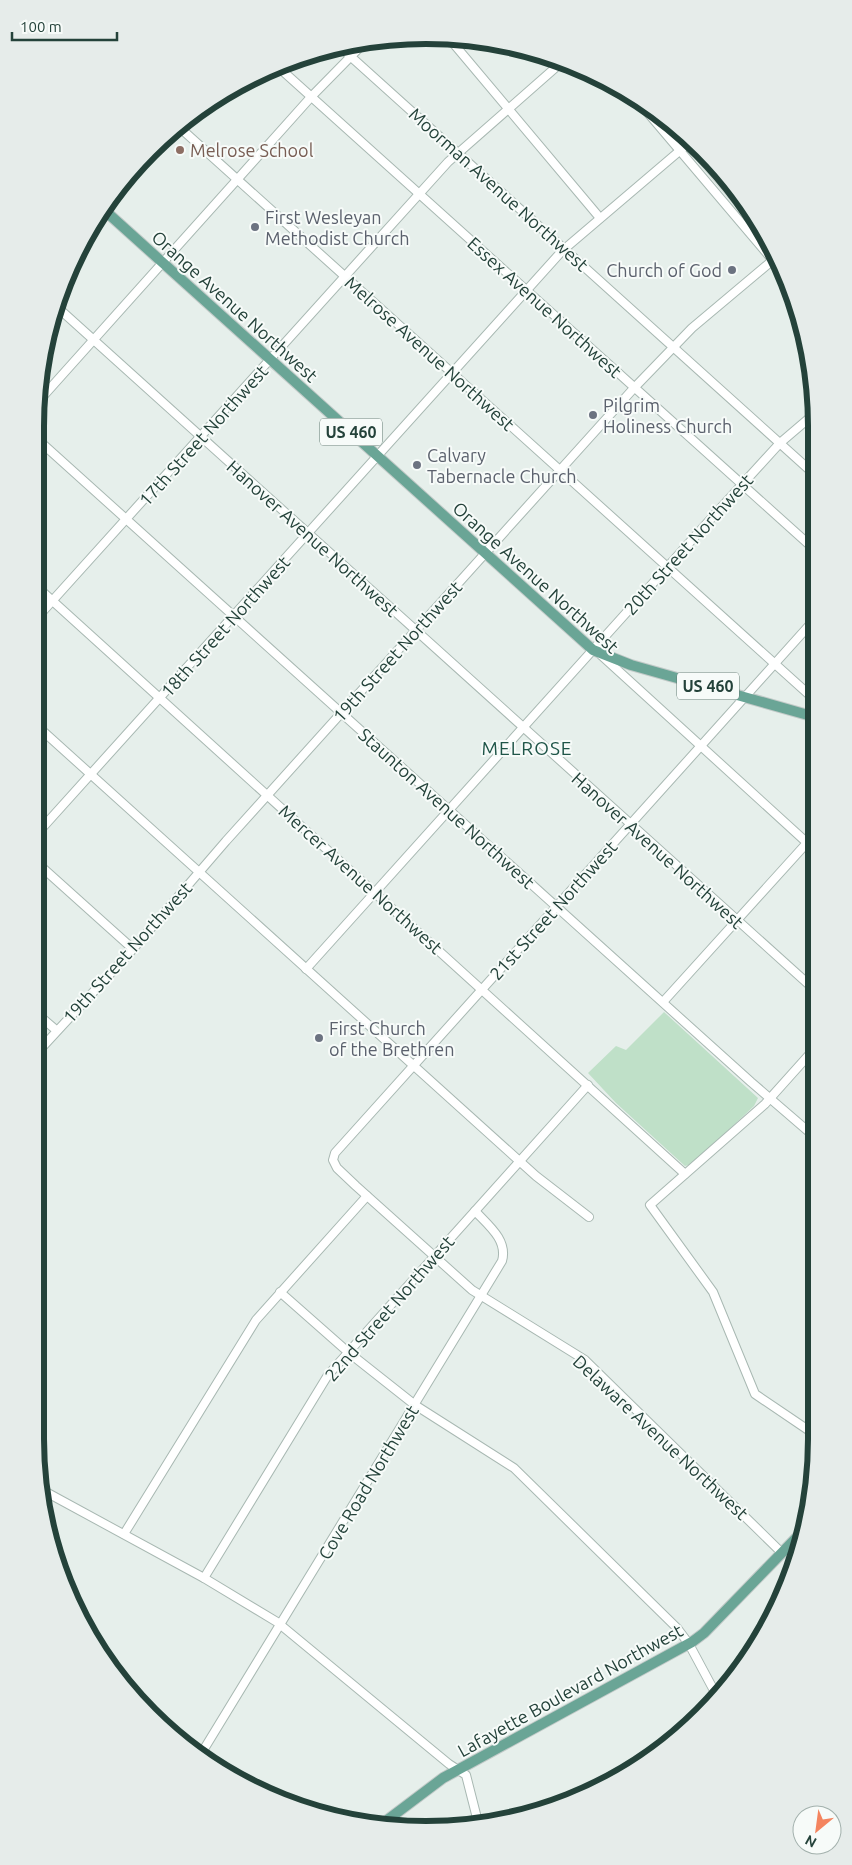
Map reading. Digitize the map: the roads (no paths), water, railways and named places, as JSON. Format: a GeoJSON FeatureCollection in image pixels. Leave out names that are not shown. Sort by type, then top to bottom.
{"type":"FeatureCollection","features":[{"type":"Feature","properties":{"kind":"main road","name":"Orange Avenue Northwest"},"geometry":{"type":"LineString","coordinates":[[108,214],[597,653]]}},
{"type":"Feature","properties":{"kind":"main road","name":"US 460"},"geometry":{"type":"LineString","coordinates":[[597,653],[808,716]]}},
{"type":"Feature","properties":{"kind":"main road","name":"Lafayette Boulevard Northwest"},"geometry":{"type":"LineString","coordinates":[[389,1819],[458,1770],[689,1644],[704,1633],[794,1540]]}},
{"type":"Feature","properties":{"kind":"street"},"geometry":{"type":"LineString","coordinates":[[455,45],[600,218]]}},
{"type":"Feature","properties":{"kind":"street"},"geometry":{"type":"LineString","coordinates":[[46,393],[164,264],[311,97],[355,50]]}},
{"type":"Feature","properties":{"kind":"street","name":"Moorman Avenue Northwest"},"geometry":{"type":"LineString","coordinates":[[346,52],[808,469]]}},
{"type":"Feature","properties":{"kind":"street","name":"17th Street Northwest"},"geometry":{"type":"LineString","coordinates":[[44,610],[457,152],[556,67]]}},
{"type":"Feature","properties":{"kind":"street","name":"Essex Avenue Northwest"},"geometry":{"type":"LineString","coordinates":[[283,72],[808,544]]}},
{"type":"Feature","properties":{"kind":"street"},"geometry":{"type":"LineString","coordinates":[[654,119],[766,252]]}},
{"type":"Feature","properties":{"kind":"street","name":"Melrose Avenue Northwest"},"geometry":{"type":"LineString","coordinates":[[184,131],[808,694]]}},
{"type":"Feature","properties":{"kind":"street","name":"18th Street Northwest"},"geometry":{"type":"LineString","coordinates":[[44,826],[565,248],[685,146]]}},
{"type":"Feature","properties":{"kind":"street","name":"19th Street Northwest"},"geometry":{"type":"LineString","coordinates":[[44,1044],[133,949],[268,795],[634,388],[674,346],[771,262]]}},
{"type":"Feature","properties":{"kind":"street","name":"Hanover Avenue Northwest"},"geometry":{"type":"LineString","coordinates":[[62,311],[808,984]]}},
{"type":"Feature","properties":{"kind":"street","name":"20th Street Northwest"},"geometry":{"type":"LineString","coordinates":[[306,968],[523,727],[597,653],[667,567],[780,443],[808,419]]}},
{"type":"Feature","properties":{"kind":"street","name":"Staunton Avenue Northwest"},"geometry":{"type":"LineString","coordinates":[[44,444],[662,1002],[808,1131]]}},
{"type":"Feature","properties":{"kind":"street","name":"Mercer Avenue Northwest"},"geometry":{"type":"LineString","coordinates":[[44,594],[685,1174]]}},
{"type":"Feature","properties":{"kind":"street","name":"21st Street Northwest"},"geometry":{"type":"LineString","coordinates":[[334,1156],[808,627]]}},
{"type":"Feature","properties":{"kind":"street","name":"Orange Avenue Northwest"},"geometry":{"type":"LineString","coordinates":[[597,653],[807,843]]}},
{"type":"Feature","properties":{"kind":"street"},"geometry":{"type":"LineString","coordinates":[[44,732],[520,1162],[589,1217]]}},
{"type":"Feature","properties":{"kind":"street"},"geometry":{"type":"LineString","coordinates":[[662,1002],[807,843]]}},
{"type":"Feature","properties":{"kind":"street"},"geometry":{"type":"LineString","coordinates":[[44,869],[133,949]]}},
{"type":"Feature","properties":{"kind":"street"},"geometry":{"type":"LineString","coordinates":[[44,1020],[56,1030]]}},
{"type":"Feature","properties":{"kind":"street"},"geometry":{"type":"LineString","coordinates":[[808,1056],[769,1098],[650,1205],[713,1292],[755,1394],[808,1430]]}},
{"type":"Feature","properties":{"kind":"street","name":"22nd Street Northwest"},"geometry":{"type":"LineString","coordinates":[[204,1578],[328,1375],[588,1085]]}},
{"type":"Feature","properties":{"kind":"street","name":"Delaware Avenue Northwest"},"geometry":{"type":"LineString","coordinates":[[334,1156],[334,1164],[337,1168],[481,1297],[584,1360],[782,1553]]}},
{"type":"Feature","properties":{"kind":"street"},"geometry":{"type":"LineString","coordinates":[[124,1534],[256,1320],[367,1196]]}},
{"type":"Feature","properties":{"kind":"street","name":"Cove Road Northwest"},"geometry":{"type":"LineString","coordinates":[[204,1750],[281,1626],[502,1261],[504,1249],[494,1231],[475,1211]]}},
{"type":"Feature","properties":{"kind":"street"},"geometry":{"type":"LineString","coordinates":[[280,1292],[348,1352],[415,1405],[514,1468],[677,1628],[689,1644],[714,1690]]}},
{"type":"Feature","properties":{"kind":"street"},"geometry":{"type":"LineString","coordinates":[[48,1494],[204,1578],[255,1608],[281,1626],[467,1778],[477,1818]]}},
{"type":"Feature","properties":{"kind":"place","name":"Melrose School"},"geometry":{"type":"Point","coordinates":[180,150]}},
{"type":"Feature","properties":{"kind":"place","name":"First Wesleyan Methodist Church"},"geometry":{"type":"Point","coordinates":[255,227]}},
{"type":"Feature","properties":{"kind":"place","name":"Church of God"},"geometry":{"type":"Point","coordinates":[732,270]}},
{"type":"Feature","properties":{"kind":"place","name":"Pilgrim Holiness Church"},"geometry":{"type":"Point","coordinates":[593,415]}},
{"type":"Feature","properties":{"kind":"place","name":"Calvary Tabernacle Church"},"geometry":{"type":"Point","coordinates":[417,465]}},
{"type":"Feature","properties":{"kind":"place","name":"First Church of the Brethren"},"geometry":{"type":"Point","coordinates":[319,1038]}},
{"type":"Feature","properties":{"kind":"district","name":"MELROSE"},"geometry":{"type":"Point","coordinates":[527,748]}}]}
